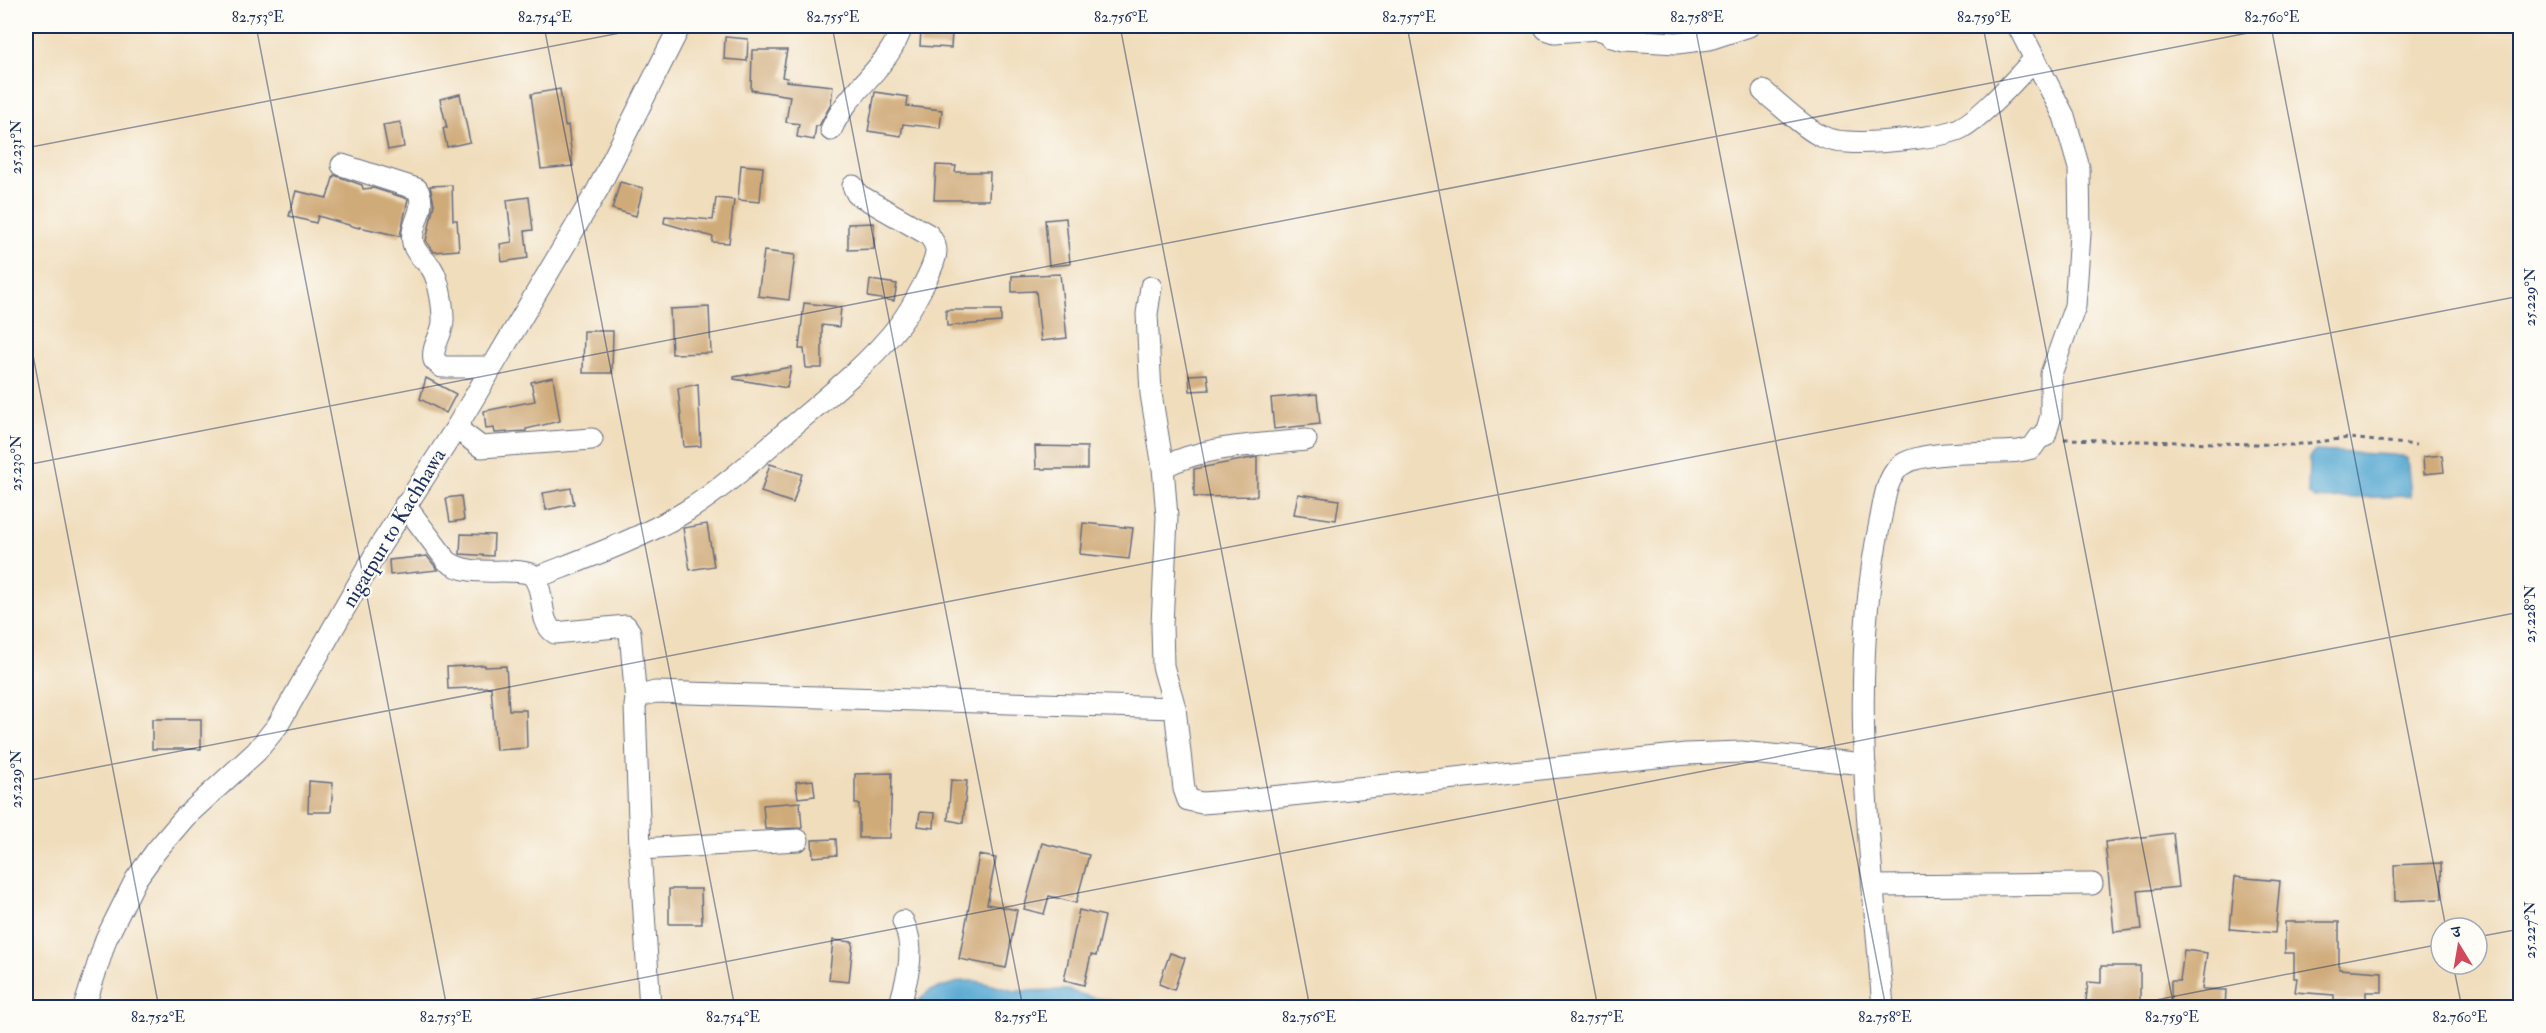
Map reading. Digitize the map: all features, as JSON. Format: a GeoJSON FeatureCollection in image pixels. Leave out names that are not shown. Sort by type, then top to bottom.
{"type":"FeatureCollection","features":[{"type":"Feature","properties":{"kind":"street","name":"nigatpur to Kachhawa"},"geometry":{"type":"LineString","coordinates":[[84,1008],[106,939],[136,879],[156,850],[185,817],[256,752],[278,725],[405,505],[456,428],[598,189],[680,26]]}},
{"type":"Feature","properties":{"kind":"street"},"geometry":{"type":"LineString","coordinates":[[831,130],[838,114],[885,57],[902,26]]}},
{"type":"Feature","properties":{"kind":"street"},"geometry":{"type":"LineString","coordinates":[[1544,26],[1555,33],[1598,29],[1607,32],[1612,38],[1677,43],[1709,39],[1749,26]]}},
{"type":"Feature","properties":{"kind":"street"},"geometry":{"type":"LineString","coordinates":[[1883,1008],[1865,764],[1864,691],[1873,558],[1887,488],[1900,466],[1917,458],[2019,451],[2032,448],[2039,438],[2045,436],[2049,428],[2051,374],[2075,306],[2080,234],[2079,168],[2064,116],[2018,26]]}},
{"type":"Feature","properties":{"kind":"street"},"geometry":{"type":"LineString","coordinates":[[1763,91],[1819,136],[1833,140],[1864,142],[1922,136],[1947,133],[1960,128],[1973,119],[2035,59]]}},
{"type":"Feature","properties":{"kind":"street"},"geometry":{"type":"LineString","coordinates":[[342,165],[417,189],[422,196],[412,236],[413,246],[435,276],[443,318],[443,327],[434,349],[434,360],[442,368],[492,367]]}},
{"type":"Feature","properties":{"kind":"street"},"geometry":{"type":"LineString","coordinates":[[405,505],[453,566],[526,573],[536,578],[643,534],[686,511],[738,473],[818,405],[873,353],[901,322],[934,263],[936,251],[934,242],[928,235],[857,194],[853,186]]}},
{"type":"Feature","properties":{"kind":"street"},"geometry":{"type":"LineString","coordinates":[[1151,287],[1148,314],[1148,358],[1151,394],[1163,467],[1167,517],[1163,666],[1174,708],[1185,795],[1195,802],[1243,800],[1686,754],[1741,753],[1865,764]]}},
{"type":"Feature","properties":{"kind":"street"},"geometry":{"type":"LineString","coordinates":[[456,428],[481,447],[592,439]]}},
{"type":"Feature","properties":{"kind":"street"},"geometry":{"type":"LineString","coordinates":[[1163,467],[1181,458],[1219,449],[1305,440]]}},
{"type":"Feature","properties":{"kind":"street"},"geometry":{"type":"LineString","coordinates":[[536,578],[548,627],[555,633],[618,625],[628,628],[636,701],[640,849],[650,1008]]}},
{"type":"Feature","properties":{"kind":"street"},"geometry":{"type":"LineString","coordinates":[[636,701],[644,694],[655,692],[1174,708]]}},
{"type":"Feature","properties":{"kind":"street"},"geometry":{"type":"LineString","coordinates":[[640,849],[798,840]]}},
{"type":"Feature","properties":{"kind":"street"},"geometry":{"type":"LineString","coordinates":[[1874,886],[2092,884]]}},
{"type":"Feature","properties":{"kind":"street"},"geometry":{"type":"LineString","coordinates":[[899,1008],[910,966],[911,944],[903,921]]}},
{"type":"Feature","properties":{"kind":"path"},"geometry":{"type":"LineString","coordinates":[[2039,438],[2293,445],[2348,438],[2416,445]]}},
{"type":"Feature","properties":{"kind":"water"},"geometry":{"type":"Polygon","coordinates":[[[2315,451],[2395,455],[2407,458],[2411,496],[2315,499],[2308,494],[2309,458],[2315,451]]]}},
{"type":"Feature","properties":{"kind":"water"},"geometry":{"type":"Polygon","coordinates":[[[962,981],[976,981],[1015,991],[1068,990],[1134,1007],[913,1007],[929,991],[962,981]]]}},
{"type":"Feature","properties":{"kind":"building"},"geometry":{"type":"Polygon","coordinates":[[[921,30],[952,32],[951,48],[920,46],[921,30]]]}},
{"type":"Feature","properties":{"kind":"building"},"geometry":{"type":"Polygon","coordinates":[[[725,37],[748,39],[747,61],[724,59],[725,37]]]}},
{"type":"Feature","properties":{"kind":"building"},"geometry":{"type":"Polygon","coordinates":[[[752,50],[787,50],[782,77],[787,78],[786,81],[833,86],[831,104],[819,126],[816,126],[814,140],[797,137],[799,124],[786,122],[790,96],[751,90],[752,50]]]}},
{"type":"Feature","properties":{"kind":"building"},"geometry":{"type":"Polygon","coordinates":[[[560,89],[565,126],[568,125],[573,166],[541,169],[531,94],[560,89]]]}},
{"type":"Feature","properties":{"kind":"building"},"geometry":{"type":"Polygon","coordinates":[[[875,92],[908,97],[907,106],[942,110],[940,128],[903,124],[901,136],[868,131],[875,92]]]}},
{"type":"Feature","properties":{"kind":"building"},"geometry":{"type":"Polygon","coordinates":[[[460,94],[470,142],[447,147],[443,128],[447,128],[440,99],[460,94]]]}},
{"type":"Feature","properties":{"kind":"building"},"geometry":{"type":"Polygon","coordinates":[[[400,122],[404,147],[388,150],[383,125],[400,122]]]}},
{"type":"Feature","properties":{"kind":"building"},"geometry":{"type":"Polygon","coordinates":[[[741,165],[763,167],[760,202],[738,200],[741,165]]]}},
{"type":"Feature","properties":{"kind":"building"},"geometry":{"type":"Polygon","coordinates":[[[936,165],[956,166],[955,172],[990,172],[989,200],[934,200],[936,165]]]}},
{"type":"Feature","properties":{"kind":"building"},"geometry":{"type":"Polygon","coordinates":[[[334,175],[362,185],[363,189],[373,188],[408,199],[400,236],[359,228],[318,216],[316,223],[289,216],[296,191],[327,198],[334,175]]]}},
{"type":"Feature","properties":{"kind":"building"},"geometry":{"type":"Polygon","coordinates":[[[620,182],[643,188],[636,216],[612,209],[620,182]]]}},
{"type":"Feature","properties":{"kind":"building"},"geometry":{"type":"Polygon","coordinates":[[[452,185],[453,220],[457,220],[459,250],[434,252],[426,241],[434,204],[430,186],[452,185]]]}},
{"type":"Feature","properties":{"kind":"building"},"geometry":{"type":"Polygon","coordinates":[[[529,197],[533,230],[525,231],[528,258],[502,262],[500,244],[512,242],[507,200],[529,197]]]}},
{"type":"Feature","properties":{"kind":"building"},"geometry":{"type":"Polygon","coordinates":[[[716,198],[734,200],[729,243],[712,242],[713,237],[664,223],[665,216],[713,220],[716,198]]]}},
{"type":"Feature","properties":{"kind":"building"},"geometry":{"type":"Polygon","coordinates":[[[1066,218],[1070,264],[1049,266],[1045,220],[1066,218]]]}},
{"type":"Feature","properties":{"kind":"building"},"geometry":{"type":"Polygon","coordinates":[[[874,223],[874,249],[848,250],[848,224],[874,223]]]}},
{"type":"Feature","properties":{"kind":"building"},"geometry":{"type":"Polygon","coordinates":[[[764,251],[795,255],[789,300],[758,296],[764,251]]]}},
{"type":"Feature","properties":{"kind":"building"},"geometry":{"type":"Polygon","coordinates":[[[1060,274],[1067,338],[1041,341],[1036,291],[1012,292],[1012,276],[1060,274]]]}},
{"type":"Feature","properties":{"kind":"building"},"geometry":{"type":"Polygon","coordinates":[[[870,280],[897,284],[894,301],[868,297],[870,280]]]}},
{"type":"Feature","properties":{"kind":"building"},"geometry":{"type":"Polygon","coordinates":[[[804,303],[841,307],[839,327],[822,325],[822,368],[806,368],[804,349],[799,349],[804,303]]]}},
{"type":"Feature","properties":{"kind":"building"},"geometry":{"type":"Polygon","coordinates":[[[709,307],[711,353],[672,354],[670,309],[709,307]]]}},
{"type":"Feature","properties":{"kind":"building"},"geometry":{"type":"Polygon","coordinates":[[[946,310],[1001,310],[1001,322],[947,326],[946,310]]]}},
{"type":"Feature","properties":{"kind":"building"},"geometry":{"type":"Polygon","coordinates":[[[584,331],[613,331],[612,373],[583,373],[584,331]]]}},
{"type":"Feature","properties":{"kind":"building"},"geometry":{"type":"Polygon","coordinates":[[[791,367],[787,388],[734,379],[734,377],[791,367]]]}},
{"type":"Feature","properties":{"kind":"building"},"geometry":{"type":"Polygon","coordinates":[[[1207,374],[1209,390],[1190,391],[1189,375],[1207,374]]]}},
{"type":"Feature","properties":{"kind":"building"},"geometry":{"type":"Polygon","coordinates":[[[553,377],[560,421],[526,429],[526,431],[495,433],[494,428],[486,429],[484,411],[535,401],[531,382],[553,377]]]}},
{"type":"Feature","properties":{"kind":"building"},"geometry":{"type":"Polygon","coordinates":[[[426,378],[456,394],[446,413],[420,399],[426,378]]]}},
{"type":"Feature","properties":{"kind":"building"},"geometry":{"type":"Polygon","coordinates":[[[698,384],[701,446],[684,447],[678,388],[698,384]]]}},
{"type":"Feature","properties":{"kind":"building"},"geometry":{"type":"Polygon","coordinates":[[[1317,394],[1320,424],[1274,429],[1271,398],[1317,394]]]}},
{"type":"Feature","properties":{"kind":"building"},"geometry":{"type":"Polygon","coordinates":[[[1035,446],[1087,447],[1087,469],[1036,469],[1035,446]]]}},
{"type":"Feature","properties":{"kind":"building"},"geometry":{"type":"Polygon","coordinates":[[[2442,455],[2444,472],[2424,474],[2423,457],[2442,455]]]}},
{"type":"Feature","properties":{"kind":"building"},"geometry":{"type":"Polygon","coordinates":[[[1257,457],[1257,496],[1194,497],[1194,469],[1257,457]]]}},
{"type":"Feature","properties":{"kind":"building"},"geometry":{"type":"Polygon","coordinates":[[[770,464],[802,474],[793,503],[761,492],[770,464]]]}},
{"type":"Feature","properties":{"kind":"building"},"geometry":{"type":"Polygon","coordinates":[[[571,488],[574,504],[546,510],[543,493],[571,488]]]}},
{"type":"Feature","properties":{"kind":"building"},"geometry":{"type":"Polygon","coordinates":[[[1298,494],[1339,500],[1336,520],[1294,514],[1298,494]]]}},
{"type":"Feature","properties":{"kind":"building"},"geometry":{"type":"Polygon","coordinates":[[[461,496],[464,520],[450,522],[446,498],[461,496]]]}},
{"type":"Feature","properties":{"kind":"building"},"geometry":{"type":"Polygon","coordinates":[[[1083,523],[1133,528],[1129,559],[1080,554],[1083,523]]]}},
{"type":"Feature","properties":{"kind":"building"},"geometry":{"type":"Polygon","coordinates":[[[707,524],[714,566],[690,570],[683,528],[707,524]]]}},
{"type":"Feature","properties":{"kind":"building"},"geometry":{"type":"Polygon","coordinates":[[[461,534],[494,535],[493,556],[460,554],[461,534]]]}},
{"type":"Feature","properties":{"kind":"building"},"geometry":{"type":"Polygon","coordinates":[[[427,556],[438,570],[390,575],[389,560],[427,556]]]}},
{"type":"Feature","properties":{"kind":"building"},"geometry":{"type":"Polygon","coordinates":[[[485,665],[485,667],[506,666],[509,710],[526,710],[527,748],[496,750],[491,687],[448,689],[447,667],[485,665]]]}},
{"type":"Feature","properties":{"kind":"building"},"geometry":{"type":"Polygon","coordinates":[[[152,719],[201,719],[201,749],[152,749],[152,719]]]}},
{"type":"Feature","properties":{"kind":"building"},"geometry":{"type":"Polygon","coordinates":[[[892,773],[890,838],[859,838],[859,804],[855,804],[855,774],[892,773]]]}},
{"type":"Feature","properties":{"kind":"building"},"geometry":{"type":"Polygon","coordinates":[[[813,780],[815,796],[798,798],[796,782],[813,780]]]}},
{"type":"Feature","properties":{"kind":"building"},"geometry":{"type":"Polygon","coordinates":[[[951,780],[967,781],[963,823],[948,820],[951,780]]]}},
{"type":"Feature","properties":{"kind":"building"},"geometry":{"type":"Polygon","coordinates":[[[309,781],[333,783],[331,812],[308,812],[309,781]]]}},
{"type":"Feature","properties":{"kind":"building"},"geometry":{"type":"Polygon","coordinates":[[[800,802],[802,828],[765,829],[763,805],[800,802]]]}},
{"type":"Feature","properties":{"kind":"building"},"geometry":{"type":"Polygon","coordinates":[[[920,812],[935,813],[934,828],[918,826],[920,812]]]}},
{"type":"Feature","properties":{"kind":"building"},"geometry":{"type":"Polygon","coordinates":[[[2173,833],[2179,887],[2138,891],[2142,929],[2114,932],[2105,842],[2173,833]]]}},
{"type":"Feature","properties":{"kind":"building"},"geometry":{"type":"Polygon","coordinates":[[[836,839],[837,855],[813,857],[812,840],[836,839]]]}},
{"type":"Feature","properties":{"kind":"building"},"geometry":{"type":"Polygon","coordinates":[[[1042,843],[1089,855],[1076,903],[1049,896],[1044,914],[1024,909],[1042,843]]]}},
{"type":"Feature","properties":{"kind":"building"},"geometry":{"type":"Polygon","coordinates":[[[979,855],[996,858],[987,904],[1017,910],[1006,968],[959,959],[979,855]]]}},
{"type":"Feature","properties":{"kind":"building"},"geometry":{"type":"Polygon","coordinates":[[[2441,863],[2442,899],[2395,901],[2394,865],[2441,863]]]}},
{"type":"Feature","properties":{"kind":"building"},"geometry":{"type":"Polygon","coordinates":[[[2235,877],[2280,881],[2275,933],[2230,929],[2235,877]]]}},
{"type":"Feature","properties":{"kind":"building"},"geometry":{"type":"Polygon","coordinates":[[[669,889],[701,889],[702,924],[669,924],[669,889]]]}},
{"type":"Feature","properties":{"kind":"building"},"geometry":{"type":"Polygon","coordinates":[[[1079,910],[1105,916],[1096,956],[1091,955],[1084,985],[1064,980],[1079,910]]]}},
{"type":"Feature","properties":{"kind":"building"},"geometry":{"type":"Polygon","coordinates":[[[2285,922],[2339,922],[2339,969],[2382,972],[2382,992],[2366,992],[2366,1000],[2334,1000],[2334,995],[2295,992],[2297,978],[2294,978],[2294,953],[2285,953],[2285,922]]]}},
{"type":"Feature","properties":{"kind":"building"},"geometry":{"type":"Polygon","coordinates":[[[833,940],[853,942],[849,982],[829,980],[833,940]]]}},
{"type":"Feature","properties":{"kind":"building"},"geometry":{"type":"Polygon","coordinates":[[[2184,950],[2207,953],[2202,989],[2226,990],[2225,1008],[2171,1005],[2171,981],[2180,981],[2184,950]]]}},
{"type":"Feature","properties":{"kind":"building"},"geometry":{"type":"Polygon","coordinates":[[[1170,953],[1185,958],[1174,990],[1159,984],[1170,953]]]}},
{"type":"Feature","properties":{"kind":"building"},"geometry":{"type":"Polygon","coordinates":[[[2101,966],[2140,966],[2140,1008],[2100,1008],[2101,1003],[2086,1001],[2088,982],[2101,983],[2101,966]]]}}]}
